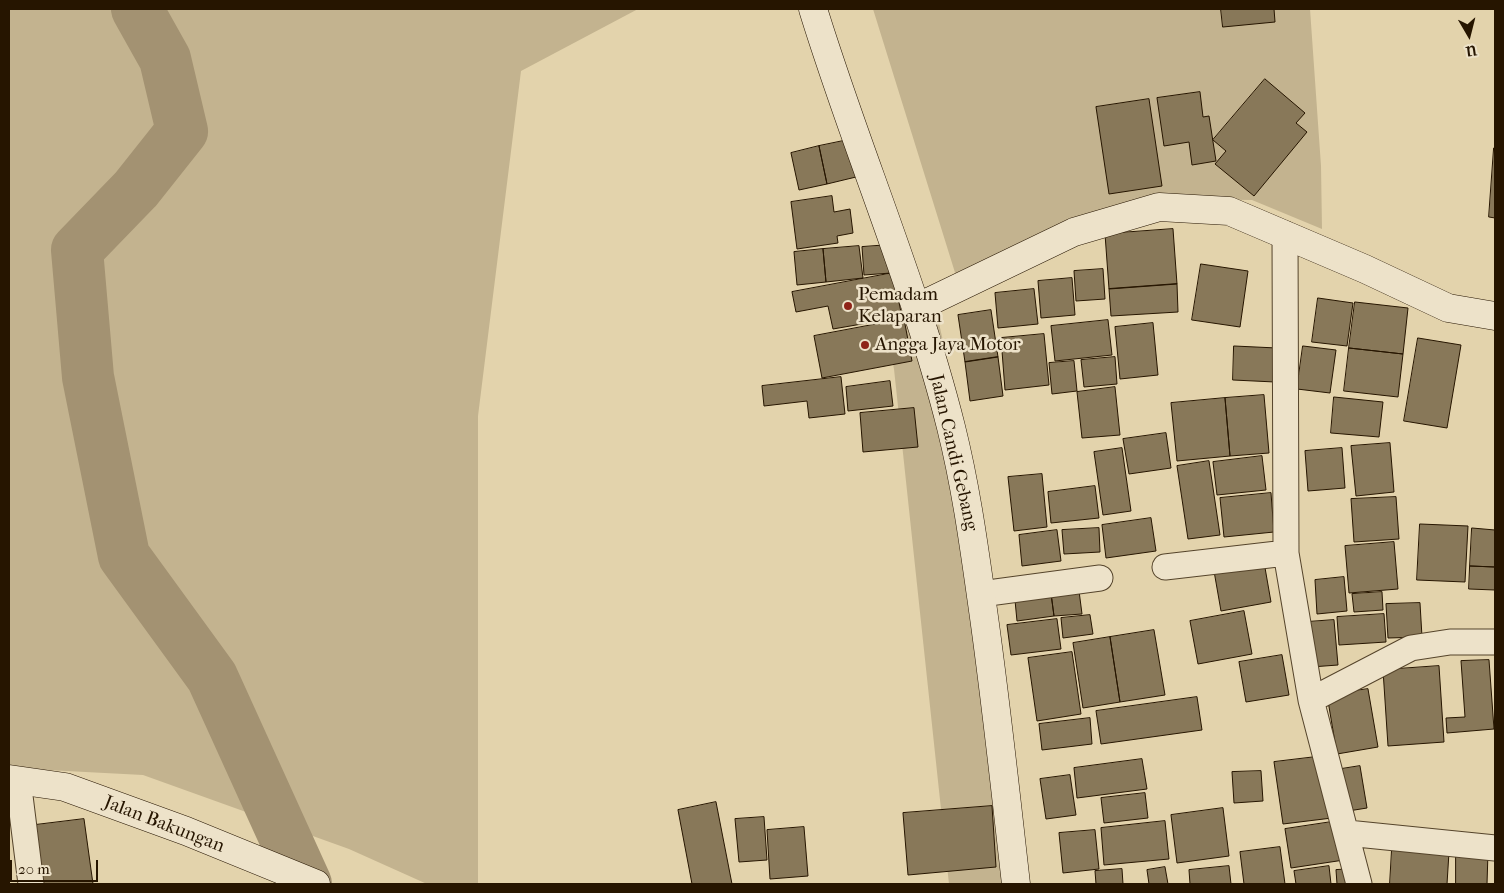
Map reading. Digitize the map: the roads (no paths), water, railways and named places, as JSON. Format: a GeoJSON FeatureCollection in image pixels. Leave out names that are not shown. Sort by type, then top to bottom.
{"type":"FeatureCollection","features":[{"type":"Feature","properties":{"kind":"street","name":"Jalan Candi Gebang"},"geometry":{"type":"LineString","coordinates":[[813,9],[874,191],[916,308],[951,426],[971,521],[992,671],[1016,884]]}},
{"type":"Feature","properties":{"kind":"street"},"geometry":{"type":"LineString","coordinates":[[916,308],[1074,232],[1159,207],[1229,211],[1285,234],[1448,308],[1495,316]]}},
{"type":"Feature","properties":{"kind":"street"},"geometry":{"type":"LineString","coordinates":[[1285,234],[1286,553],[1311,700],[1359,884]]}},
{"type":"Feature","properties":{"kind":"street"},"geometry":{"type":"LineString","coordinates":[[1165,567],[1286,553]]}},
{"type":"Feature","properties":{"kind":"street"},"geometry":{"type":"LineString","coordinates":[[981,594],[1100,578]]}},
{"type":"Feature","properties":{"kind":"street"},"geometry":{"type":"LineString","coordinates":[[1311,700],[1412,648],[1450,642],[1495,642]]}},
{"type":"Feature","properties":{"kind":"street"},"geometry":{"type":"LineString","coordinates":[[14,780],[31,884]]}},
{"type":"Feature","properties":{"kind":"street","name":"Jalan Bakungan"},"geometry":{"type":"LineString","coordinates":[[14,780],[65,787],[186,831],[206,841],[316,884]]}},
{"type":"Feature","properties":{"kind":"street"},"geometry":{"type":"LineString","coordinates":[[1347,833],[1495,848]]}},
{"type":"Feature","properties":{"kind":"waterway"},"geometry":{"type":"LineString","coordinates":[[137,9],[165,59],[182,131],[136,189],[77,250],[88,377],[124,556],[212,677],[306,884]]}},
{"type":"Feature","properties":{"kind":"place","name":"Pemadam Kelaparan"},"geometry":{"type":"Point","coordinates":[848,306]}},
{"type":"Feature","properties":{"kind":"place","name":"Angga Jaya Motor"},"geometry":{"type":"Point","coordinates":[865,345]}}]}
